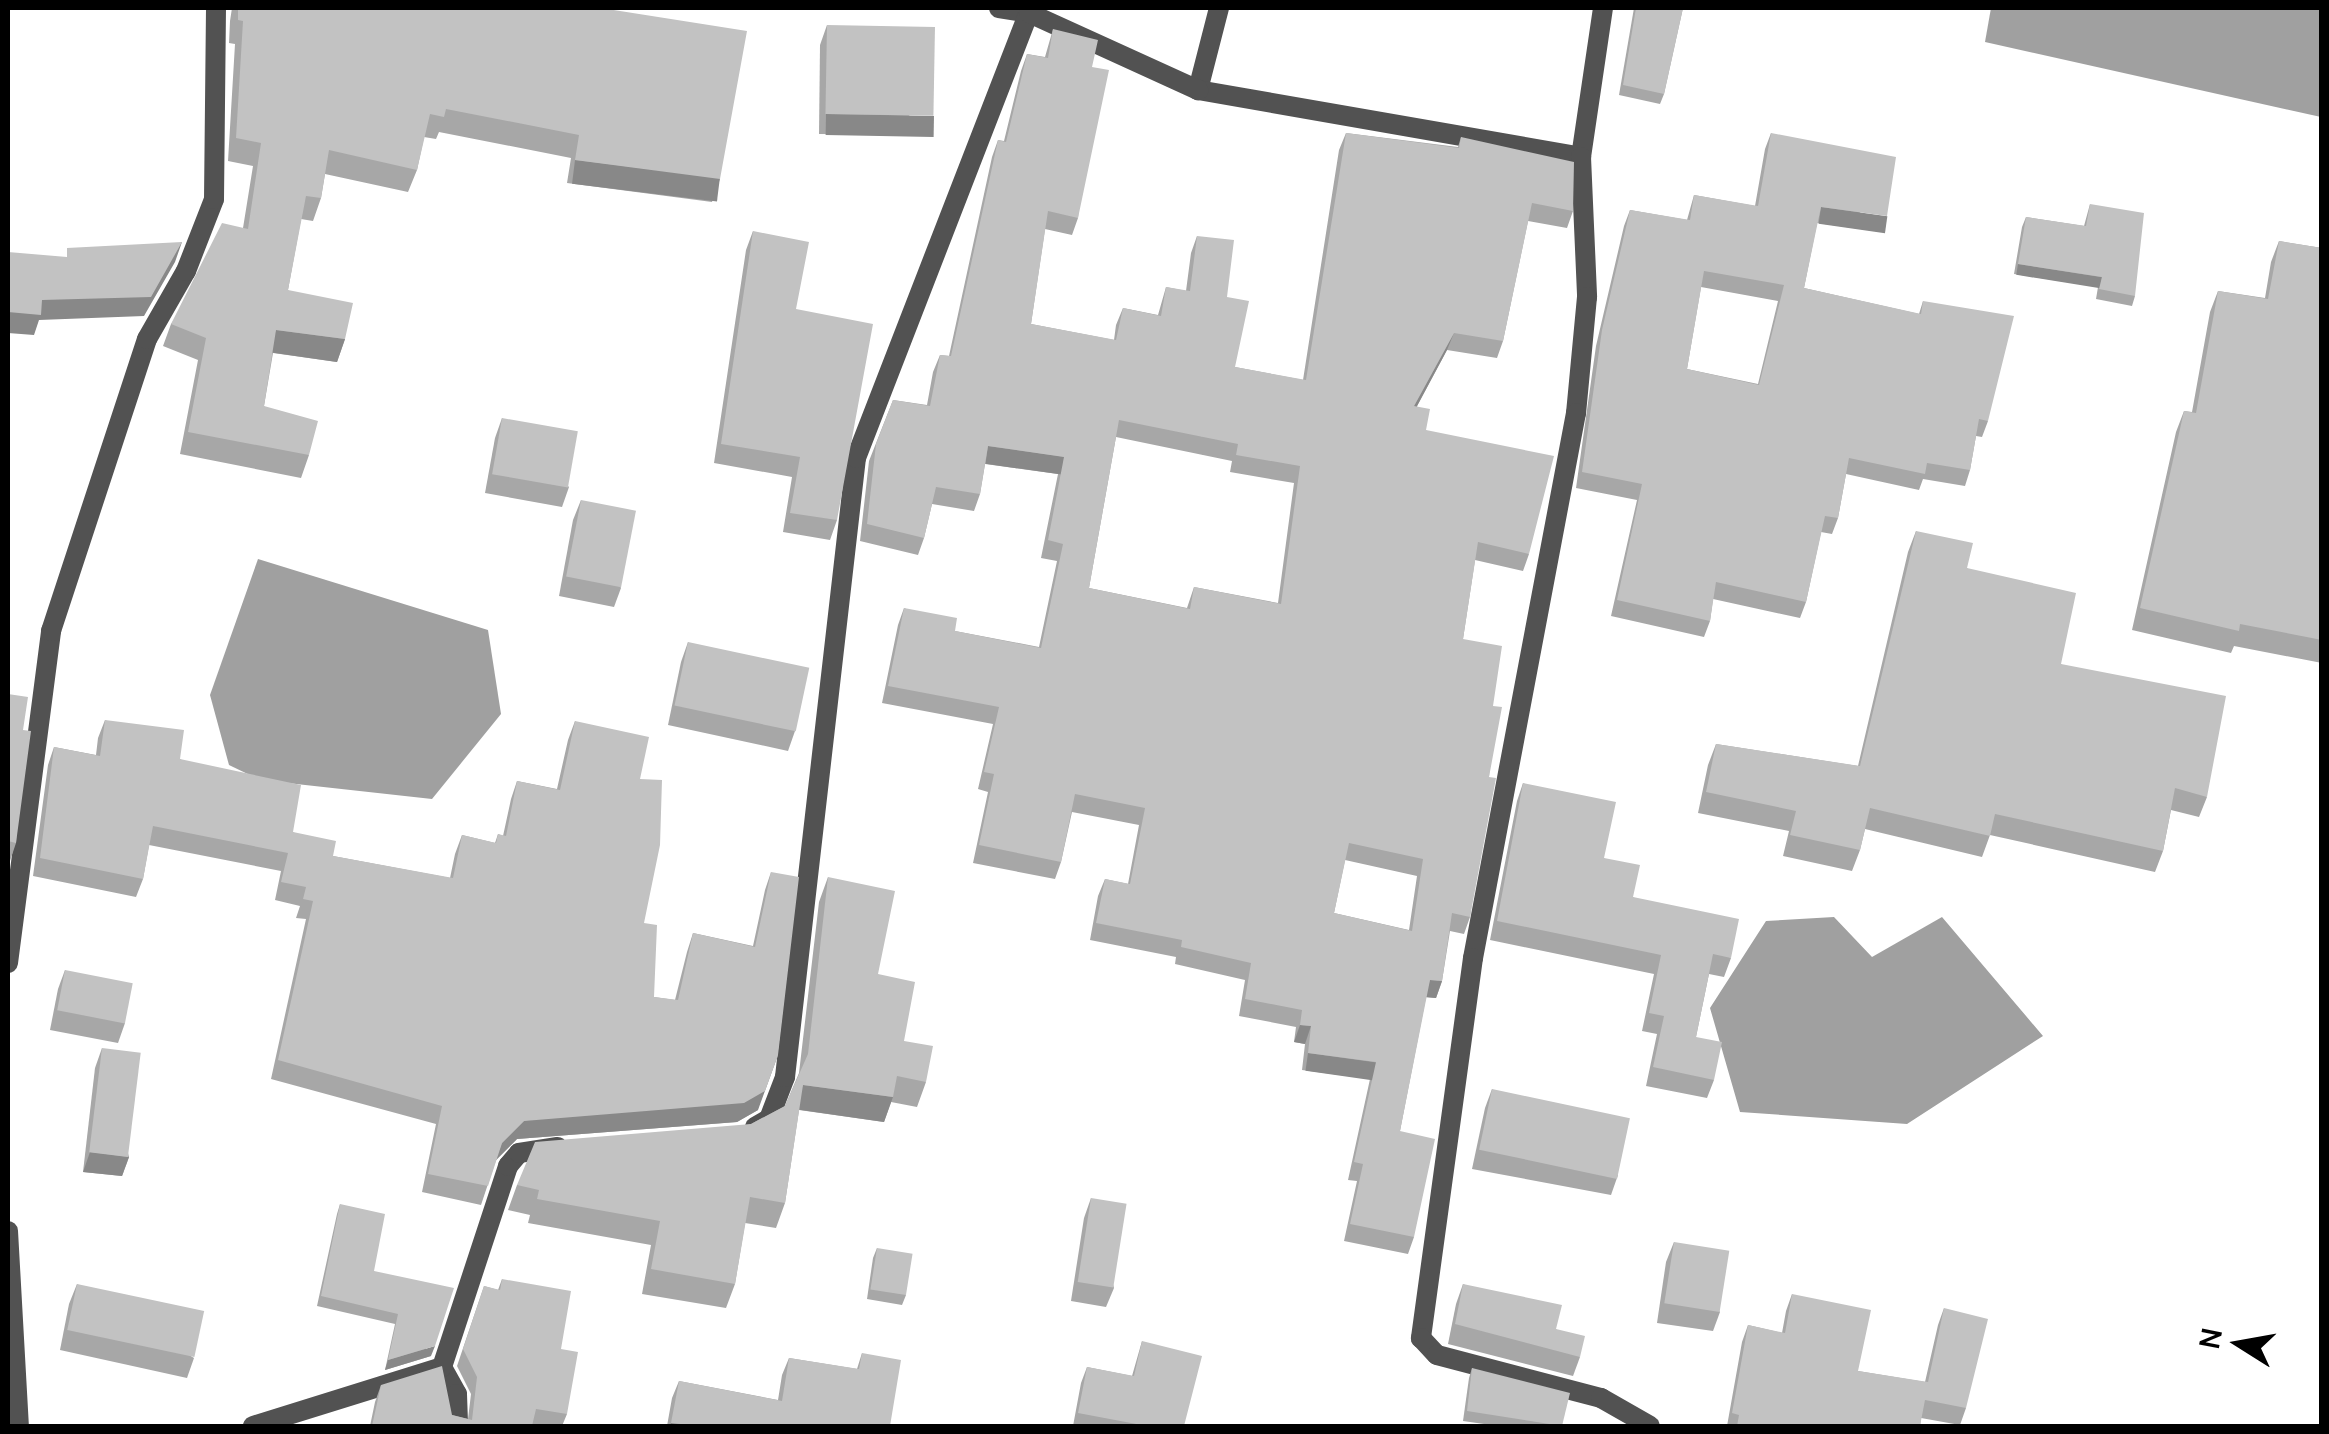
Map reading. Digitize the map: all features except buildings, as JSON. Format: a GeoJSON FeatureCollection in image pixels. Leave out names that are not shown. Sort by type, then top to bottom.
{"type":"FeatureCollection","features":[{"type":"Feature","properties":{"kind":"street"},"geometry":{"type":"LineString","coordinates":[[8,963],[52,631],[146,339],[186,271],[214,199],[216,8]]}},
{"type":"Feature","properties":{"kind":"street"},"geometry":{"type":"LineString","coordinates":[[999,8],[1029,14],[1198,90],[1582,156]]}},
{"type":"Feature","properties":{"kind":"street"},"geometry":{"type":"LineString","coordinates":[[1198,90],[1219,8]]}},
{"type":"Feature","properties":{"kind":"street"},"geometry":{"type":"LineString","coordinates":[[1603,8],[1582,156],[1587,298],[1576,413],[1472,958],[1421,1338],[1437,1355],[1601,1398],[1650,1426]]}},
{"type":"Feature","properties":{"kind":"street"},"geometry":{"type":"LineString","coordinates":[[741,1135],[770,1119],[784,1077],[856,458],[1029,14]]}},
{"type":"Feature","properties":{"kind":"street"},"geometry":{"type":"LineString","coordinates":[[458,1426],[458,1394],[442,1368],[508,1166],[537,1148],[580,1145]]}},
{"type":"Feature","properties":{"kind":"street"},"geometry":{"type":"LineString","coordinates":[[8,1232],[19,1426]]}},
{"type":"Feature","properties":{"kind":"street"},"geometry":{"type":"LineString","coordinates":[[253,1426],[442,1368]]}},
{"type":"Feature","properties":{"kind":"shaded area"},"geometry":{"type":"Polygon","coordinates":[[[1991,8],[2321,8],[2321,117],[1985,42],[1991,8]]]}},
{"type":"Feature","properties":{"kind":"shaded area"},"geometry":{"type":"Polygon","coordinates":[[[258,559],[488,630],[501,714],[432,799],[260,780],[229,765],[210,695],[258,559]]]}},
{"type":"Feature","properties":{"kind":"shaded area"},"geometry":{"type":"Polygon","coordinates":[[[1834,917],[1872,957],[1942,917],[2043,1036],[1907,1124],[1740,1112],[1710,1008],[1766,921],[1834,917]]]}}]}
